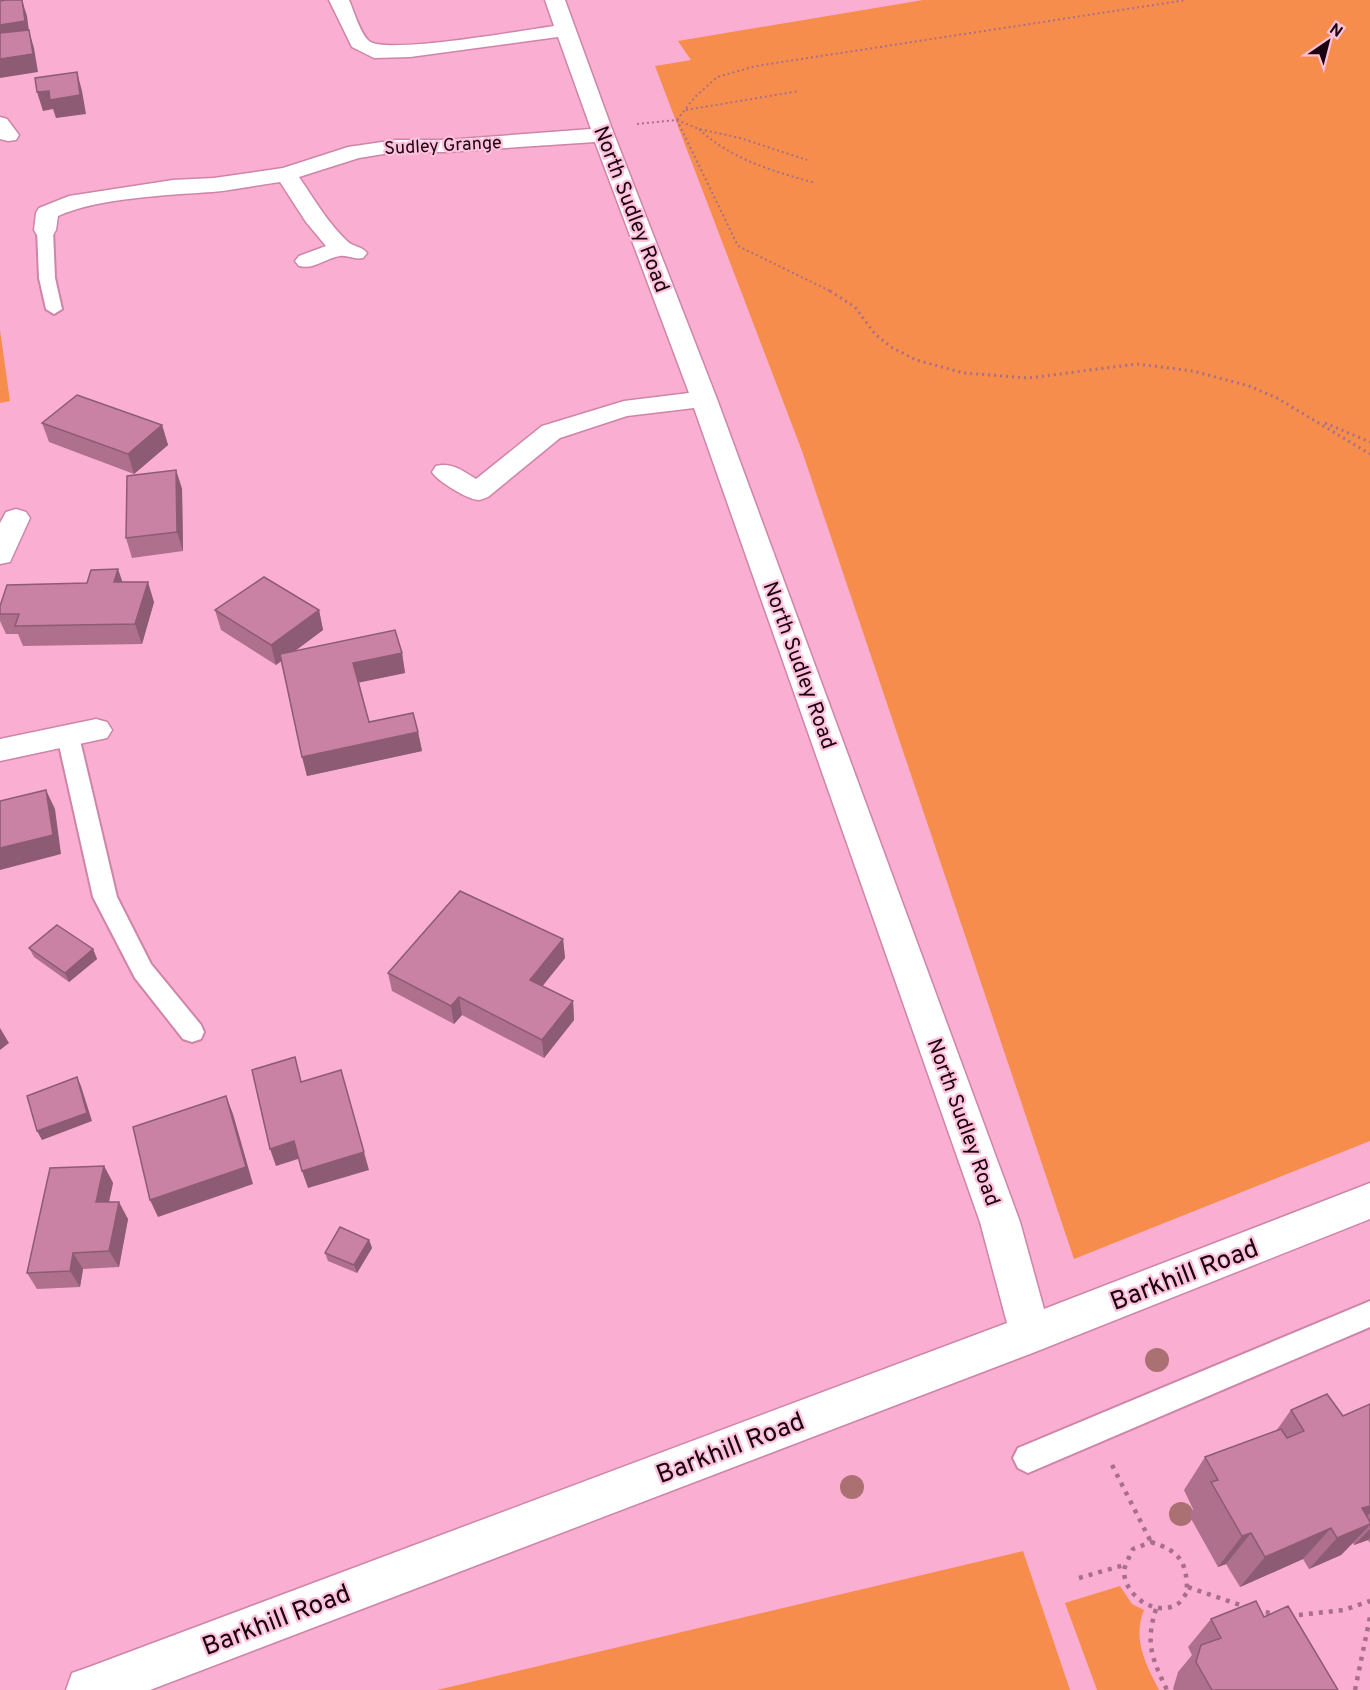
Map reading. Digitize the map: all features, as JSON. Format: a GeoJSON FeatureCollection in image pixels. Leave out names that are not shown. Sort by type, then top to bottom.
{"type":"FeatureCollection","features":[{"type":"Feature","properties":{"kind":"street"},"geometry":{"type":"LineString","coordinates":[[339,0],[359,43],[374,52],[410,51],[566,30]]}},
{"type":"Feature","properties":{"kind":"street","name":"North Sudley Road"},"geometry":{"type":"LineString","coordinates":[[555,0],[603,135],[704,399],[1000,1222],[1030,1334]]}},
{"type":"Feature","properties":{"kind":"street","name":"Sudley Grange"},"geometry":{"type":"LineString","coordinates":[[45,230],[47,213],[69,203],[173,187],[214,185],[286,174],[356,152],[396,146],[446,146],[603,135]]}},
{"type":"Feature","properties":{"kind":"street"},"geometry":{"type":"LineString","coordinates":[[286,174],[314,217],[348,250],[307,261]]}},
{"type":"Feature","properties":{"kind":"street"},"geometry":{"type":"LineString","coordinates":[[445,472],[478,491],[551,432],[624,409],[704,399]]}},
{"type":"Feature","properties":{"kind":"street"},"geometry":{"type":"LineString","coordinates":[[0,555],[16,518]]}},
{"type":"Feature","properties":{"kind":"street"},"geometry":{"type":"LineString","coordinates":[[0,750],[82,733]]}},
{"type":"Feature","properties":{"kind":"street","name":"Barkhill Road"},"geometry":{"type":"LineString","coordinates":[[89,1690],[1030,1334],[1370,1202]]}},
{"type":"Feature","properties":{"kind":"lane"},"geometry":{"type":"LineString","coordinates":[[45,230],[47,278],[54,309]]}},
{"type":"Feature","properties":{"kind":"lane"},"geometry":{"type":"LineString","coordinates":[[82,733],[105,897],[143,971],[192,1032]]}},
{"type":"Feature","properties":{"kind":"lane"},"geometry":{"type":"LineString","coordinates":[[1028,1458],[1370,1314]]}},
{"type":"Feature","properties":{"kind":"path"},"geometry":{"type":"LineString","coordinates":[[677,120],[717,77],[756,66],[1186,0]]}},
{"type":"Feature","properties":{"kind":"path"},"geometry":{"type":"LineString","coordinates":[[685,110],[799,91]]}},
{"type":"Feature","properties":{"kind":"path"},"geometry":{"type":"LineString","coordinates":[[677,120],[699,129],[740,138],[807,160]]}},
{"type":"Feature","properties":{"kind":"path"},"geometry":{"type":"LineString","coordinates":[[677,120],[738,246],[827,289],[846,301],[855,307],[883,341],[916,360],[964,373],[1028,378],[1137,364],[1193,371],[1249,386],[1276,398],[1370,454]]}},
{"type":"Feature","properties":{"kind":"path"},"geometry":{"type":"LineString","coordinates":[[699,129],[712,143],[733,155],[774,171],[815,183]]}},
{"type":"Feature","properties":{"kind":"path"},"geometry":{"type":"LineString","coordinates":[[1308,415],[1370,442]]}},
{"type":"Feature","properties":{"kind":"path"},"geometry":{"type":"LineString","coordinates":[[1094,1430],[1151,1542]]}},
{"type":"Feature","properties":{"kind":"path"},"geometry":{"type":"LineString","coordinates":[[1151,1542],[1171,1549],[1180,1557],[1188,1577],[1185,1597],[1177,1605],[1168,1609],[1156,1609],[1135,1598],[1124,1576],[1125,1565],[1133,1549],[1151,1542]]}},
{"type":"Feature","properties":{"kind":"path"},"geometry":{"type":"LineString","coordinates":[[1079,1578],[1125,1565]]}},
{"type":"Feature","properties":{"kind":"path"},"geometry":{"type":"LineString","coordinates":[[1188,1587],[1231,1603],[1284,1616],[1344,1610],[1370,1601]]}},
{"type":"Feature","properties":{"kind":"path"},"geometry":{"type":"LineString","coordinates":[[1156,1609],[1150,1625],[1148,1641],[1151,1660],[1167,1690]]}},
{"type":"Feature","properties":{"kind":"path"},"geometry":{"type":"LineString","coordinates":[[1284,1616],[1289,1626]]}},
{"type":"Feature","properties":{"kind":"path"},"geometry":{"type":"LineString","coordinates":[[1355,1690],[1370,1617]]}},
{"type":"Feature","properties":{"kind":"shaded area"},"geometry":{"type":"Polygon","coordinates":[[[923,0],[1370,0],[1370,1141],[1074,1259],[802,451],[655,66],[691,60],[678,41],[923,0]]]}},
{"type":"Feature","properties":{"kind":"shaded area"},"geometry":{"type":"Polygon","coordinates":[[[0,330],[10,401],[0,403],[0,330]]]}},
{"type":"Feature","properties":{"kind":"shaded area"},"geometry":{"type":"Polygon","coordinates":[[[1023,1551],[1070,1690],[437,1690],[1023,1551]]]}},
{"type":"Feature","properties":{"kind":"shaded area"},"geometry":{"type":"Polygon","coordinates":[[[1120,1586],[1132,1604],[1144,1610],[1139,1632],[1140,1642],[1145,1661],[1159,1690],[1097,1690],[1065,1603],[1120,1586]]]}},
{"type":"Feature","properties":{"kind":"building"},"geometry":{"type":"Polygon","coordinates":[[[22,0],[25,21],[0,25],[0,1],[22,0]]]}},
{"type":"Feature","properties":{"kind":"building"},"geometry":{"type":"Polygon","coordinates":[[[29,30],[33,54],[0,59],[0,33],[29,30]]]}},
{"type":"Feature","properties":{"kind":"building"},"geometry":{"type":"Polygon","coordinates":[[[77,72],[80,95],[50,100],[49,91],[37,92],[35,78],[77,72]]]}},
{"type":"Feature","properties":{"kind":"building"},"geometry":{"type":"Polygon","coordinates":[[[77,395],[162,425],[128,454],[42,423],[77,395]]]}},
{"type":"Feature","properties":{"kind":"building"},"geometry":{"type":"Polygon","coordinates":[[[176,470],[177,532],[126,538],[127,476],[176,470]]]}},
{"type":"Feature","properties":{"kind":"building"},"geometry":{"type":"Polygon","coordinates":[[[118,569],[114,582],[148,582],[135,624],[15,626],[19,614],[0,614],[0,606],[7,585],[87,583],[91,570],[118,569]]]}},
{"type":"Feature","properties":{"kind":"building"},"geometry":{"type":"Polygon","coordinates":[[[264,577],[319,610],[271,645],[215,610],[264,577]]]}},
{"type":"Feature","properties":{"kind":"building"},"geometry":{"type":"Polygon","coordinates":[[[395,630],[402,653],[353,663],[369,722],[413,713],[418,732],[302,757],[280,654],[395,630]]]}},
{"type":"Feature","properties":{"kind":"building"},"geometry":{"type":"Polygon","coordinates":[[[46,790],[53,835],[0,848],[0,801],[46,790]]]}},
{"type":"Feature","properties":{"kind":"building"},"geometry":{"type":"Polygon","coordinates":[[[460,891],[563,939],[530,980],[573,1001],[542,1040],[459,997],[451,1006],[388,973],[460,891]]]}},
{"type":"Feature","properties":{"kind":"building"},"geometry":{"type":"Polygon","coordinates":[[[57,925],[93,949],[65,973],[29,948],[57,925]]]}},
{"type":"Feature","properties":{"kind":"building"},"geometry":{"type":"Polygon","coordinates":[[[295,1057],[301,1082],[341,1070],[364,1152],[302,1171],[294,1141],[270,1149],[252,1070],[295,1057]]]}},
{"type":"Feature","properties":{"kind":"building"},"geometry":{"type":"Polygon","coordinates":[[[77,1077],[87,1113],[37,1131],[27,1096],[77,1077]]]}},
{"type":"Feature","properties":{"kind":"building"},"geometry":{"type":"Polygon","coordinates":[[[226,1096],[246,1167],[150,1200],[133,1127],[226,1096]]]}},
{"type":"Feature","properties":{"kind":"building"},"geometry":{"type":"Polygon","coordinates":[[[104,1166],[96,1202],[119,1202],[109,1251],[73,1253],[70,1271],[27,1273],[50,1168],[104,1166]]]}},
{"type":"Feature","properties":{"kind":"building"},"geometry":{"type":"Polygon","coordinates":[[[340,1227],[369,1240],[354,1265],[325,1253],[340,1227]]]}},
{"type":"Feature","properties":{"kind":"building"},"geometry":{"type":"Polygon","coordinates":[[[1327,1394],[1343,1416],[1370,1404],[1370,1506],[1362,1508],[1370,1524],[1337,1538],[1331,1528],[1265,1557],[1251,1533],[1242,1536],[1211,1482],[1218,1480],[1205,1457],[1281,1429],[1287,1438],[1304,1431],[1291,1410],[1327,1394]]]}},
{"type":"Feature","properties":{"kind":"building"},"geometry":{"type":"Polygon","coordinates":[[[1256,1601],[1264,1617],[1288,1606],[1338,1690],[1212,1690],[1196,1662],[1201,1645],[1221,1638],[1211,1619],[1256,1601]]]}}]}
